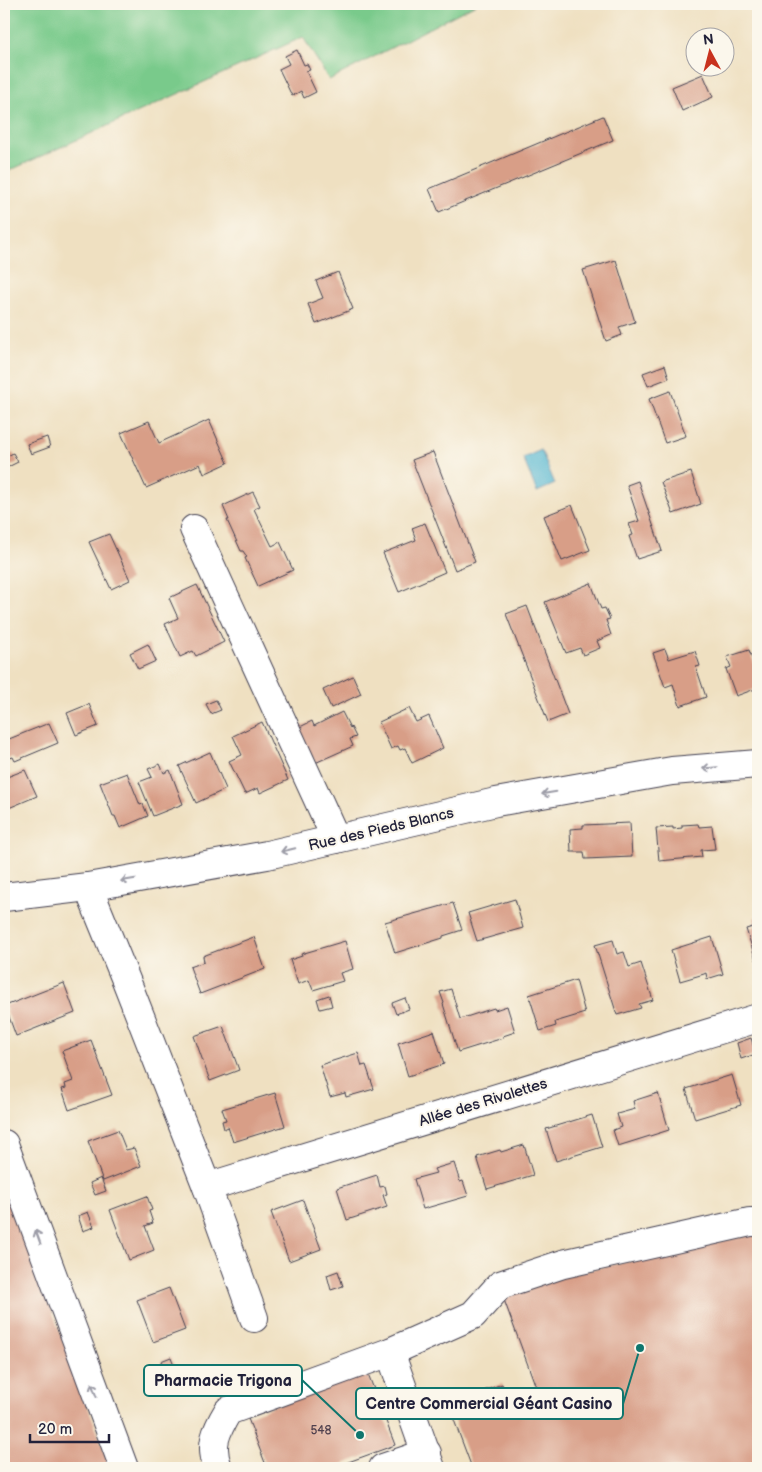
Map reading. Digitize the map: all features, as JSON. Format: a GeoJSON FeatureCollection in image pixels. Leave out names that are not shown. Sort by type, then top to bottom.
{"type":"FeatureCollection","features":[{"type":"Feature","properties":{"kind":"street"},"geometry":{"type":"LineString","coordinates":[[194,529],[336,839]]}},
{"type":"Feature","properties":{"kind":"street","name":"Rue des Pieds Blancs"},"geometry":{"type":"LineString","coordinates":[[4,898],[88,887],[268,855],[496,802],[672,771],[758,764]]}},
{"type":"Feature","properties":{"kind":"street"},"geometry":{"type":"LineString","coordinates":[[88,887],[207,1187],[254,1318]]}},
{"type":"Feature","properties":{"kind":"street","name":"Allée des Rivalettes"},"geometry":{"type":"LineString","coordinates":[[207,1187],[758,1018]]}},
{"type":"Feature","properties":{"kind":"street"},"geometry":{"type":"LineString","coordinates":[[4,1144],[124,1468]]}},
{"type":"Feature","properties":{"kind":"street"},"geometry":{"type":"LineString","coordinates":[[218,1468],[213,1443],[220,1424],[228,1411],[390,1352],[473,1315],[500,1285],[564,1264],[740,1224],[758,1222]]}},
{"type":"Feature","properties":{"kind":"street"},"geometry":{"type":"LineString","coordinates":[[383,1468],[429,1460],[390,1352]]}},
{"type":"Feature","properties":{"kind":"green space"},"geometry":{"type":"Polygon","coordinates":[[[4,4],[476,4],[329,80],[303,37],[4,173],[4,4]]]}},
{"type":"Feature","properties":{"kind":"water"},"geometry":{"type":"Polygon","coordinates":[[[541,450],[555,484],[537,492],[523,458],[541,450]]]}},
{"type":"Feature","properties":{"kind":"building"},"geometry":{"type":"Polygon","coordinates":[[[297,50],[304,65],[307,64],[310,70],[306,71],[316,92],[304,98],[301,91],[292,96],[279,69],[289,64],[285,56],[297,50]]]}},
{"type":"Feature","properties":{"kind":"building"},"geometry":{"type":"Polygon","coordinates":[[[693,78],[705,78],[713,97],[682,111],[672,87],[693,78]]]}},
{"type":"Feature","properties":{"kind":"building"},"geometry":{"type":"Polygon","coordinates":[[[603,116],[613,140],[439,212],[429,189],[603,116]]]}},
{"type":"Feature","properties":{"kind":"building"},"geometry":{"type":"Polygon","coordinates":[[[616,260],[635,322],[619,327],[622,335],[606,341],[583,270],[616,260]]]}},
{"type":"Feature","properties":{"kind":"building"},"geometry":{"type":"Polygon","coordinates":[[[338,272],[353,309],[316,324],[308,304],[323,298],[316,281],[338,272]]]}},
{"type":"Feature","properties":{"kind":"building"},"geometry":{"type":"Polygon","coordinates":[[[665,365],[669,378],[648,386],[643,373],[665,365]]]}},
{"type":"Feature","properties":{"kind":"building"},"geometry":{"type":"Polygon","coordinates":[[[670,391],[686,436],[665,443],[649,399],[670,391]]]}},
{"type":"Feature","properties":{"kind":"building"},"geometry":{"type":"Polygon","coordinates":[[[209,420],[228,463],[204,474],[200,464],[146,488],[121,433],[149,421],[159,443],[209,420]]]}},
{"type":"Feature","properties":{"kind":"building"},"geometry":{"type":"Polygon","coordinates":[[[47,437],[50,447],[31,454],[27,444],[47,437]]]}},
{"type":"Feature","properties":{"kind":"building"},"geometry":{"type":"Polygon","coordinates":[[[433,452],[475,562],[455,570],[412,460],[433,452]]]}},
{"type":"Feature","properties":{"kind":"building"},"geometry":{"type":"Polygon","coordinates":[[[13,453],[18,462],[4,469],[4,458],[13,453]]]}},
{"type":"Feature","properties":{"kind":"building"},"geometry":{"type":"Polygon","coordinates":[[[691,472],[701,504],[673,514],[661,482],[691,472]]]}},
{"type":"Feature","properties":{"kind":"building"},"geometry":{"type":"Polygon","coordinates":[[[638,481],[662,551],[637,559],[629,536],[633,535],[629,524],[639,521],[627,485],[638,481]]]}},
{"type":"Feature","properties":{"kind":"building"},"geometry":{"type":"Polygon","coordinates":[[[253,492],[260,506],[254,509],[272,546],[280,542],[293,570],[258,586],[245,558],[247,557],[241,551],[227,520],[229,520],[223,506],[253,492]]]}},
{"type":"Feature","properties":{"kind":"building"},"geometry":{"type":"Polygon","coordinates":[[[572,505],[590,550],[562,561],[544,516],[572,505]]]}},
{"type":"Feature","properties":{"kind":"building"},"geometry":{"type":"Polygon","coordinates":[[[425,523],[445,572],[399,592],[383,553],[416,540],[412,528],[425,523]]]}},
{"type":"Feature","properties":{"kind":"building"},"geometry":{"type":"Polygon","coordinates":[[[109,534],[130,580],[111,589],[89,542],[109,534]]]}},
{"type":"Feature","properties":{"kind":"building"},"geometry":{"type":"Polygon","coordinates":[[[591,583],[601,609],[605,608],[610,619],[606,620],[611,635],[597,641],[600,648],[583,655],[580,648],[566,653],[545,602],[591,583]]]}},
{"type":"Feature","properties":{"kind":"building"},"geometry":{"type":"Polygon","coordinates":[[[197,585],[224,642],[196,656],[193,651],[180,657],[165,624],[178,618],[169,598],[197,585]]]}},
{"type":"Feature","properties":{"kind":"building"},"geometry":{"type":"Polygon","coordinates":[[[527,606],[568,714],[548,722],[506,614],[527,606]]]}},
{"type":"Feature","properties":{"kind":"building"},"geometry":{"type":"Polygon","coordinates":[[[148,644],[156,661],[138,669],[130,653],[148,644]]]}},
{"type":"Feature","properties":{"kind":"building"},"geometry":{"type":"Polygon","coordinates":[[[665,649],[669,659],[695,651],[700,666],[696,667],[706,697],[680,706],[673,684],[665,687],[653,653],[665,649]]]}},
{"type":"Feature","properties":{"kind":"building"},"geometry":{"type":"Polygon","coordinates":[[[749,650],[758,673],[758,688],[736,696],[726,669],[731,667],[727,657],[749,650]]]}},
{"type":"Feature","properties":{"kind":"building"},"geometry":{"type":"Polygon","coordinates":[[[353,676],[361,694],[331,708],[323,690],[353,676]]]}},
{"type":"Feature","properties":{"kind":"building"},"geometry":{"type":"Polygon","coordinates":[[[216,700],[221,710],[211,714],[206,704],[216,700]]]}},
{"type":"Feature","properties":{"kind":"building"},"geometry":{"type":"Polygon","coordinates":[[[89,704],[98,726],[76,735],[67,713],[89,704]]]}},
{"type":"Feature","properties":{"kind":"building"},"geometry":{"type":"Polygon","coordinates":[[[409,708],[416,722],[429,716],[443,748],[412,763],[405,748],[400,750],[398,746],[391,749],[379,722],[409,708]]]}},
{"type":"Feature","properties":{"kind":"building"},"geometry":{"type":"Polygon","coordinates":[[[342,712],[356,737],[350,739],[353,746],[315,763],[298,728],[312,721],[314,726],[342,712]]]}},
{"type":"Feature","properties":{"kind":"building"},"geometry":{"type":"Polygon","coordinates":[[[262,722],[288,780],[260,793],[258,788],[245,794],[229,761],[242,755],[233,736],[262,722]]]}},
{"type":"Feature","properties":{"kind":"building"},"geometry":{"type":"Polygon","coordinates":[[[49,723],[58,743],[15,761],[13,757],[4,760],[4,741],[49,723]]]}},
{"type":"Feature","properties":{"kind":"building"},"geometry":{"type":"Polygon","coordinates":[[[210,752],[226,789],[196,803],[179,766],[210,752]]]}},
{"type":"Feature","properties":{"kind":"building"},"geometry":{"type":"Polygon","coordinates":[[[160,764],[164,773],[170,770],[183,804],[153,816],[139,782],[152,777],[148,769],[160,764]]]}},
{"type":"Feature","properties":{"kind":"building"},"geometry":{"type":"Polygon","coordinates":[[[4,770],[7,777],[25,770],[37,796],[4,810],[4,770]]]}},
{"type":"Feature","properties":{"kind":"building"},"geometry":{"type":"Polygon","coordinates":[[[127,773],[140,805],[143,804],[148,816],[120,828],[115,816],[113,816],[100,783],[127,773]]]}},
{"type":"Feature","properties":{"kind":"building"},"geometry":{"type":"Polygon","coordinates":[[[630,823],[632,857],[585,859],[584,852],[571,852],[570,829],[583,828],[583,825],[630,823]]]}},
{"type":"Feature","properties":{"kind":"building"},"geometry":{"type":"Polygon","coordinates":[[[698,824],[699,827],[712,826],[715,849],[701,850],[702,857],[659,861],[656,828],[673,827],[673,829],[682,828],[682,825],[698,824]]]}},
{"type":"Feature","properties":{"kind":"building"},"geometry":{"type":"Polygon","coordinates":[[[515,899],[523,928],[477,941],[468,913],[515,899]]]}},
{"type":"Feature","properties":{"kind":"building"},"geometry":{"type":"Polygon","coordinates":[[[453,903],[462,930],[395,953],[385,922],[453,903]]]}},
{"type":"Feature","properties":{"kind":"building"},"geometry":{"type":"Polygon","coordinates":[[[758,917],[758,959],[756,960],[746,929],[756,926],[754,918],[758,917]]]}},
{"type":"Feature","properties":{"kind":"building"},"geometry":{"type":"Polygon","coordinates":[[[254,937],[265,969],[200,994],[190,967],[204,962],[203,956],[254,937]]]}},
{"type":"Feature","properties":{"kind":"building"},"geometry":{"type":"Polygon","coordinates":[[[712,937],[723,974],[707,979],[706,973],[680,981],[671,950],[712,937]]]}},
{"type":"Feature","properties":{"kind":"building"},"geometry":{"type":"Polygon","coordinates":[[[613,940],[617,954],[624,952],[629,967],[641,963],[653,1000],[639,1004],[641,1008],[617,1015],[595,945],[613,940]]]}},
{"type":"Feature","properties":{"kind":"building"},"geometry":{"type":"Polygon","coordinates":[[[345,941],[353,969],[340,973],[343,981],[313,990],[309,980],[298,984],[290,960],[302,956],[301,954],[345,941]]]}},
{"type":"Feature","properties":{"kind":"building"},"geometry":{"type":"Polygon","coordinates":[[[576,980],[585,1013],[555,1022],[556,1026],[540,1031],[529,995],[576,980]]]}},
{"type":"Feature","properties":{"kind":"building"},"geometry":{"type":"Polygon","coordinates":[[[64,983],[75,1013],[16,1036],[5,1006],[64,983]]]}},
{"type":"Feature","properties":{"kind":"building"},"geometry":{"type":"Polygon","coordinates":[[[451,989],[460,1019],[494,1008],[495,1010],[507,1006],[515,1032],[503,1036],[503,1038],[458,1052],[440,992],[451,989]]]}},
{"type":"Feature","properties":{"kind":"building"},"geometry":{"type":"Polygon","coordinates":[[[329,995],[332,1006],[320,1009],[317,999],[329,995]]]}},
{"type":"Feature","properties":{"kind":"building"},"geometry":{"type":"Polygon","coordinates":[[[405,998],[409,1009],[396,1014],[392,1003],[405,998]]]}},
{"type":"Feature","properties":{"kind":"building"},"geometry":{"type":"Polygon","coordinates":[[[223,1026],[239,1070],[210,1081],[194,1036],[223,1026]]]}},
{"type":"Feature","properties":{"kind":"building"},"geometry":{"type":"Polygon","coordinates":[[[434,1031],[444,1064],[408,1076],[398,1043],[434,1031]]]}},
{"type":"Feature","properties":{"kind":"building"},"geometry":{"type":"Polygon","coordinates":[[[751,1038],[756,1054],[741,1059],[737,1043],[751,1038]]]}},
{"type":"Feature","properties":{"kind":"building"},"geometry":{"type":"Polygon","coordinates":[[[91,1040],[112,1095],[69,1110],[62,1089],[66,1088],[65,1084],[73,1081],[62,1051],[91,1040]]]}},
{"type":"Feature","properties":{"kind":"building"},"geometry":{"type":"Polygon","coordinates":[[[358,1053],[362,1066],[366,1065],[374,1089],[346,1097],[345,1093],[330,1097],[320,1065],[358,1053]]]}},
{"type":"Feature","properties":{"kind":"building"},"geometry":{"type":"Polygon","coordinates":[[[732,1075],[741,1105],[695,1119],[686,1089],[732,1075]]]}},
{"type":"Feature","properties":{"kind":"building"},"geometry":{"type":"Polygon","coordinates":[[[275,1093],[285,1126],[233,1142],[228,1127],[224,1129],[222,1121],[226,1120],[222,1109],[275,1093]]]}},
{"type":"Feature","properties":{"kind":"building"},"geometry":{"type":"Polygon","coordinates":[[[658,1093],[669,1130],[618,1146],[613,1130],[621,1127],[617,1114],[635,1109],[633,1101],[658,1093]]]}},
{"type":"Feature","properties":{"kind":"building"},"geometry":{"type":"Polygon","coordinates":[[[592,1115],[602,1147],[556,1161],[546,1129],[592,1115]]]}},
{"type":"Feature","properties":{"kind":"building"},"geometry":{"type":"Polygon","coordinates":[[[118,1130],[126,1150],[134,1148],[141,1166],[103,1181],[88,1141],[118,1130]]]}},
{"type":"Feature","properties":{"kind":"building"},"geometry":{"type":"Polygon","coordinates":[[[524,1145],[533,1175],[487,1189],[477,1157],[524,1145]]]}},
{"type":"Feature","properties":{"kind":"building"},"geometry":{"type":"Polygon","coordinates":[[[454,1163],[460,1182],[463,1181],[468,1196],[423,1209],[414,1179],[436,1173],[434,1169],[454,1163]]]}},
{"type":"Feature","properties":{"kind":"building"},"geometry":{"type":"Polygon","coordinates":[[[377,1175],[380,1187],[385,1186],[387,1194],[383,1195],[387,1207],[347,1220],[337,1188],[377,1175]]]}},
{"type":"Feature","properties":{"kind":"building"},"geometry":{"type":"Polygon","coordinates":[[[101,1178],[106,1191],[95,1195],[90,1183],[101,1178]]]}},
{"type":"Feature","properties":{"kind":"building"},"geometry":{"type":"Polygon","coordinates":[[[4,1183],[111,1468],[4,1468],[4,1183]]]}},
{"type":"Feature","properties":{"kind":"building"},"geometry":{"type":"Polygon","coordinates":[[[147,1196],[152,1210],[149,1211],[153,1223],[145,1226],[154,1250],[129,1260],[110,1210],[147,1196]]]}},
{"type":"Feature","properties":{"kind":"building"},"geometry":{"type":"Polygon","coordinates":[[[303,1200],[321,1249],[289,1261],[271,1212],[303,1200]]]}},
{"type":"Feature","properties":{"kind":"building"},"geometry":{"type":"Polygon","coordinates":[[[88,1212],[94,1227],[83,1231],[78,1216],[88,1212]]]}},
{"type":"Feature","properties":{"kind":"building"},"geometry":{"type":"Polygon","coordinates":[[[749,1235],[758,1235],[758,1468],[472,1468],[448,1404],[502,1384],[511,1409],[540,1398],[503,1297],[557,1277],[749,1235]]]}},
{"type":"Feature","properties":{"kind":"building"},"geometry":{"type":"Polygon","coordinates":[[[338,1271],[343,1286],[331,1290],[327,1275],[338,1271]]]}},
{"type":"Feature","properties":{"kind":"building"},"geometry":{"type":"Polygon","coordinates":[[[169,1288],[185,1330],[153,1342],[137,1300],[169,1288]]]}},
{"type":"Feature","properties":{"kind":"building"},"geometry":{"type":"Polygon","coordinates":[[[171,1357],[174,1365],[163,1369],[161,1361],[171,1357]]]}},
{"type":"Feature","properties":{"kind":"building"},"geometry":{"type":"Polygon","coordinates":[[[367,1371],[395,1445],[332,1468],[267,1468],[247,1416],[367,1371]]]}},
{"type":"Feature","properties":{"kind":"place","name":"Centre Commercial Géant Casino"},"geometry":{"type":"Point","coordinates":[640,1348]}},
{"type":"Feature","properties":{"kind":"place","name":"Pharmacie Trigona"},"geometry":{"type":"Point","coordinates":[360,1435]}}]}
